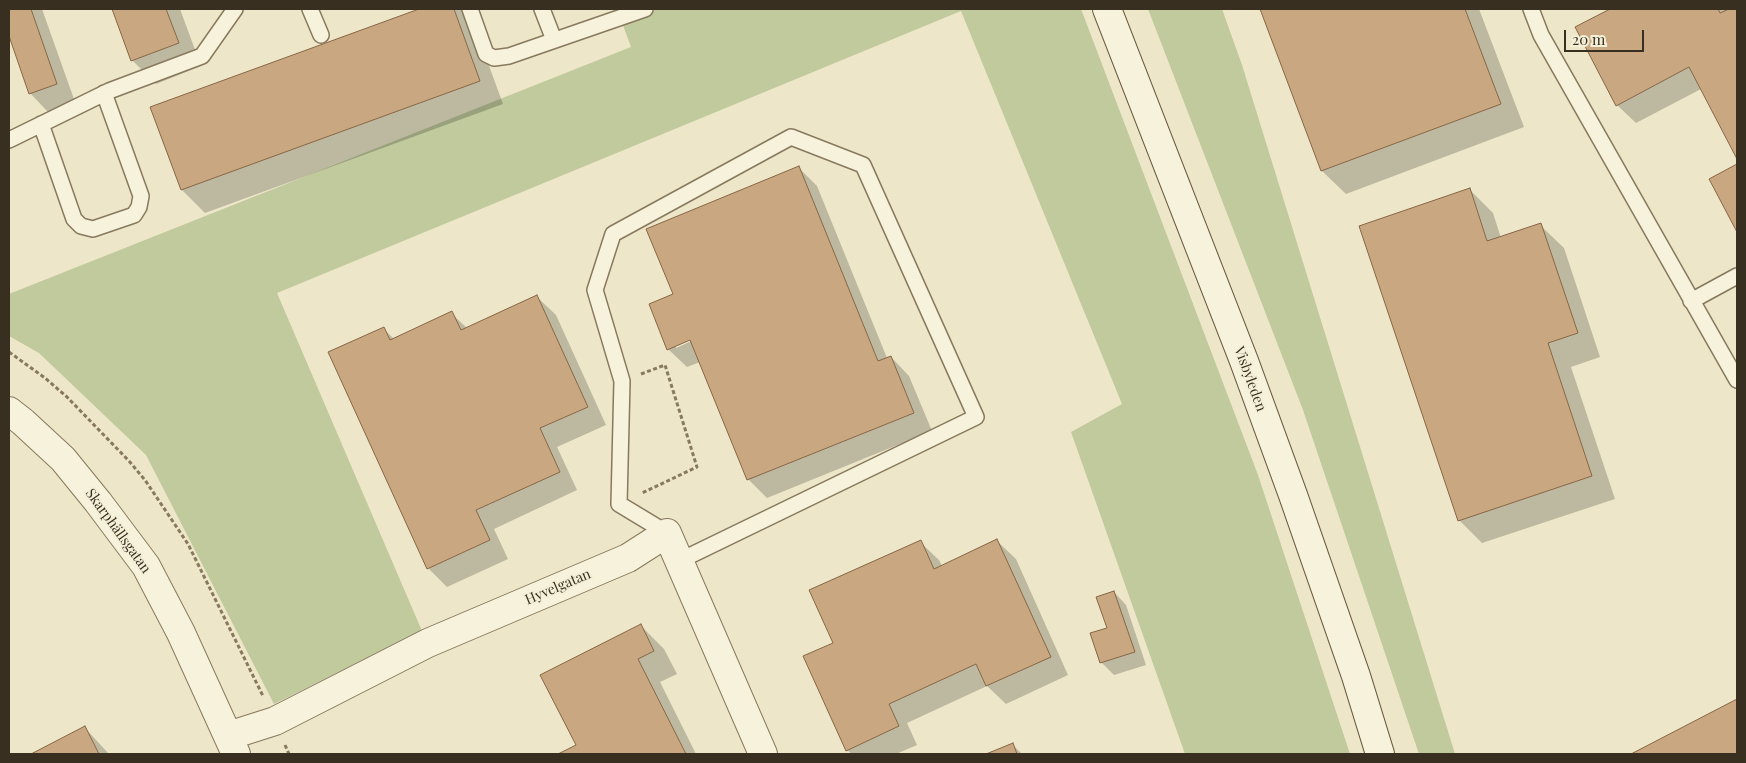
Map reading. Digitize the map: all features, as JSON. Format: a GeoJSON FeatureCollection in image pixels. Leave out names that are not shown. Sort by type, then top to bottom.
{"type":"FeatureCollection","features":[{"type":"Feature","properties":{"kind":"street","name":"Visbyleden"},"geometry":{"type":"LineString","coordinates":[[1107,9],[1244,361],[1337,622],[1380,754]]}},
{"type":"Feature","properties":{"kind":"street","name":"Skarphällsgatan"},"geometry":{"type":"LineString","coordinates":[[9,411],[24,422],[63,459],[146,566],[181,633],[232,745]]}},
{"type":"Feature","properties":{"kind":"street","name":"Hyvelgatan"},"geometry":{"type":"LineString","coordinates":[[232,745],[274,721],[428,643],[628,558],[667,533]]}},
{"type":"Feature","properties":{"kind":"street"},"geometry":{"type":"LineString","coordinates":[[667,533],[763,754]]}},
{"type":"Feature","properties":{"kind":"lane"},"geometry":{"type":"LineString","coordinates":[[9,140],[104,93],[202,56],[235,9]]}},
{"type":"Feature","properties":{"kind":"lane"},"geometry":{"type":"LineString","coordinates":[[310,9],[321,35]]}},
{"type":"Feature","properties":{"kind":"lane"},"geometry":{"type":"LineString","coordinates":[[470,9],[486,54],[494,58],[509,56],[554,40],[616,14],[646,9]]}},
{"type":"Feature","properties":{"kind":"lane"},"geometry":{"type":"LineString","coordinates":[[542,9],[554,40]]}},
{"type":"Feature","properties":{"kind":"lane"},"geometry":{"type":"LineString","coordinates":[[1531,9],[1542,36],[1737,380]]}},
{"type":"Feature","properties":{"kind":"lane"},"geometry":{"type":"LineString","coordinates":[[41,124],[74,219],[82,226],[93,229],[134,215],[139,207],[141,196],[104,93]]}},
{"type":"Feature","properties":{"kind":"lane"},"geometry":{"type":"LineString","coordinates":[[667,533],[619,504],[622,381],[595,290],[613,234],[791,138],[863,165],[976,417],[679,561]]}},
{"type":"Feature","properties":{"kind":"lane"},"geometry":{"type":"LineString","coordinates":[[1691,300],[1737,276]]}},
{"type":"Feature","properties":{"kind":"path"},"geometry":{"type":"LineString","coordinates":[[9,352],[45,378],[67,397],[129,461],[164,506],[188,544],[208,582],[289,754]]}},
{"type":"Feature","properties":{"kind":"path"},"geometry":{"type":"LineString","coordinates":[[619,504],[697,467],[665,365],[622,381]]}},
{"type":"Feature","properties":{"kind":"green space"},"geometry":{"type":"Polygon","coordinates":[[[617,9],[1081,9],[1258,475],[1350,754],[1185,754],[1071,432],[1122,404],[961,11],[277,293],[422,631],[274,704],[146,455],[39,353],[9,336],[9,294],[631,47],[617,9]]]}},
{"type":"Feature","properties":{"kind":"green space"},"geometry":{"type":"Polygon","coordinates":[[[1148,9],[1222,9],[1242,65],[1455,754],[1419,754],[1303,410],[1148,9]]]}},
{"type":"Feature","properties":{"kind":"building"},"geometry":{"type":"Polygon","coordinates":[[[9,9],[31,9],[57,84],[29,94],[9,36],[9,9]]]}},
{"type":"Feature","properties":{"kind":"building"},"geometry":{"type":"Polygon","coordinates":[[[112,9],[166,9],[179,43],[131,61],[112,9]]]}},
{"type":"Feature","properties":{"kind":"building"},"geometry":{"type":"Polygon","coordinates":[[[419,9],[454,9],[480,81],[181,190],[150,107],[419,9]]]}},
{"type":"Feature","properties":{"kind":"building"},"geometry":{"type":"Polygon","coordinates":[[[1260,9],[1465,9],[1501,104],[1321,171],[1260,9]]]}},
{"type":"Feature","properties":{"kind":"building"},"geometry":{"type":"Polygon","coordinates":[[[1610,9],[1718,9],[1720,13],[1729,9],[1737,9],[1737,159],[1689,67],[1616,106],[1575,27],[1610,9]]]}},
{"type":"Feature","properties":{"kind":"building"},"geometry":{"type":"Polygon","coordinates":[[[1737,164],[1737,232],[1709,179],[1737,164]]]}},
{"type":"Feature","properties":{"kind":"building"},"geometry":{"type":"Polygon","coordinates":[[[799,166],[878,361],[891,356],[914,413],[747,480],[690,340],[667,350],[649,304],[673,294],[646,229],[799,166]]]}},
{"type":"Feature","properties":{"kind":"building"},"geometry":{"type":"Polygon","coordinates":[[[1470,188],[1487,241],[1541,223],[1578,333],[1548,343],[1592,476],[1458,521],[1359,226],[1470,188]]]}},
{"type":"Feature","properties":{"kind":"building"},"geometry":{"type":"Polygon","coordinates":[[[537,295],[588,407],[540,428],[560,472],[476,510],[490,540],[427,569],[328,352],[384,327],[390,340],[452,311],[461,330],[537,295]]]}},
{"type":"Feature","properties":{"kind":"building"},"geometry":{"type":"Polygon","coordinates":[[[997,539],[1051,657],[986,686],[976,664],[889,704],[899,726],[846,751],[803,656],[833,643],[809,590],[921,540],[934,569],[997,539]]]}},
{"type":"Feature","properties":{"kind":"building"},"geometry":{"type":"Polygon","coordinates":[[[1114,591],[1135,652],[1100,663],[1090,633],[1107,628],[1096,597],[1114,591]]]}},
{"type":"Feature","properties":{"kind":"building"},"geometry":{"type":"Polygon","coordinates":[[[641,624],[654,651],[638,659],[686,754],[558,754],[576,745],[540,675],[641,624]]]}},
{"type":"Feature","properties":{"kind":"building"},"geometry":{"type":"Polygon","coordinates":[[[1737,699],[1737,754],[1631,754],[1737,699]]]}},
{"type":"Feature","properties":{"kind":"building"},"geometry":{"type":"Polygon","coordinates":[[[85,726],[99,754],[31,754],[85,726]]]}},
{"type":"Feature","properties":{"kind":"building"},"geometry":{"type":"Polygon","coordinates":[[[1013,743],[1017,754],[986,754],[1013,743]]]}}]}
